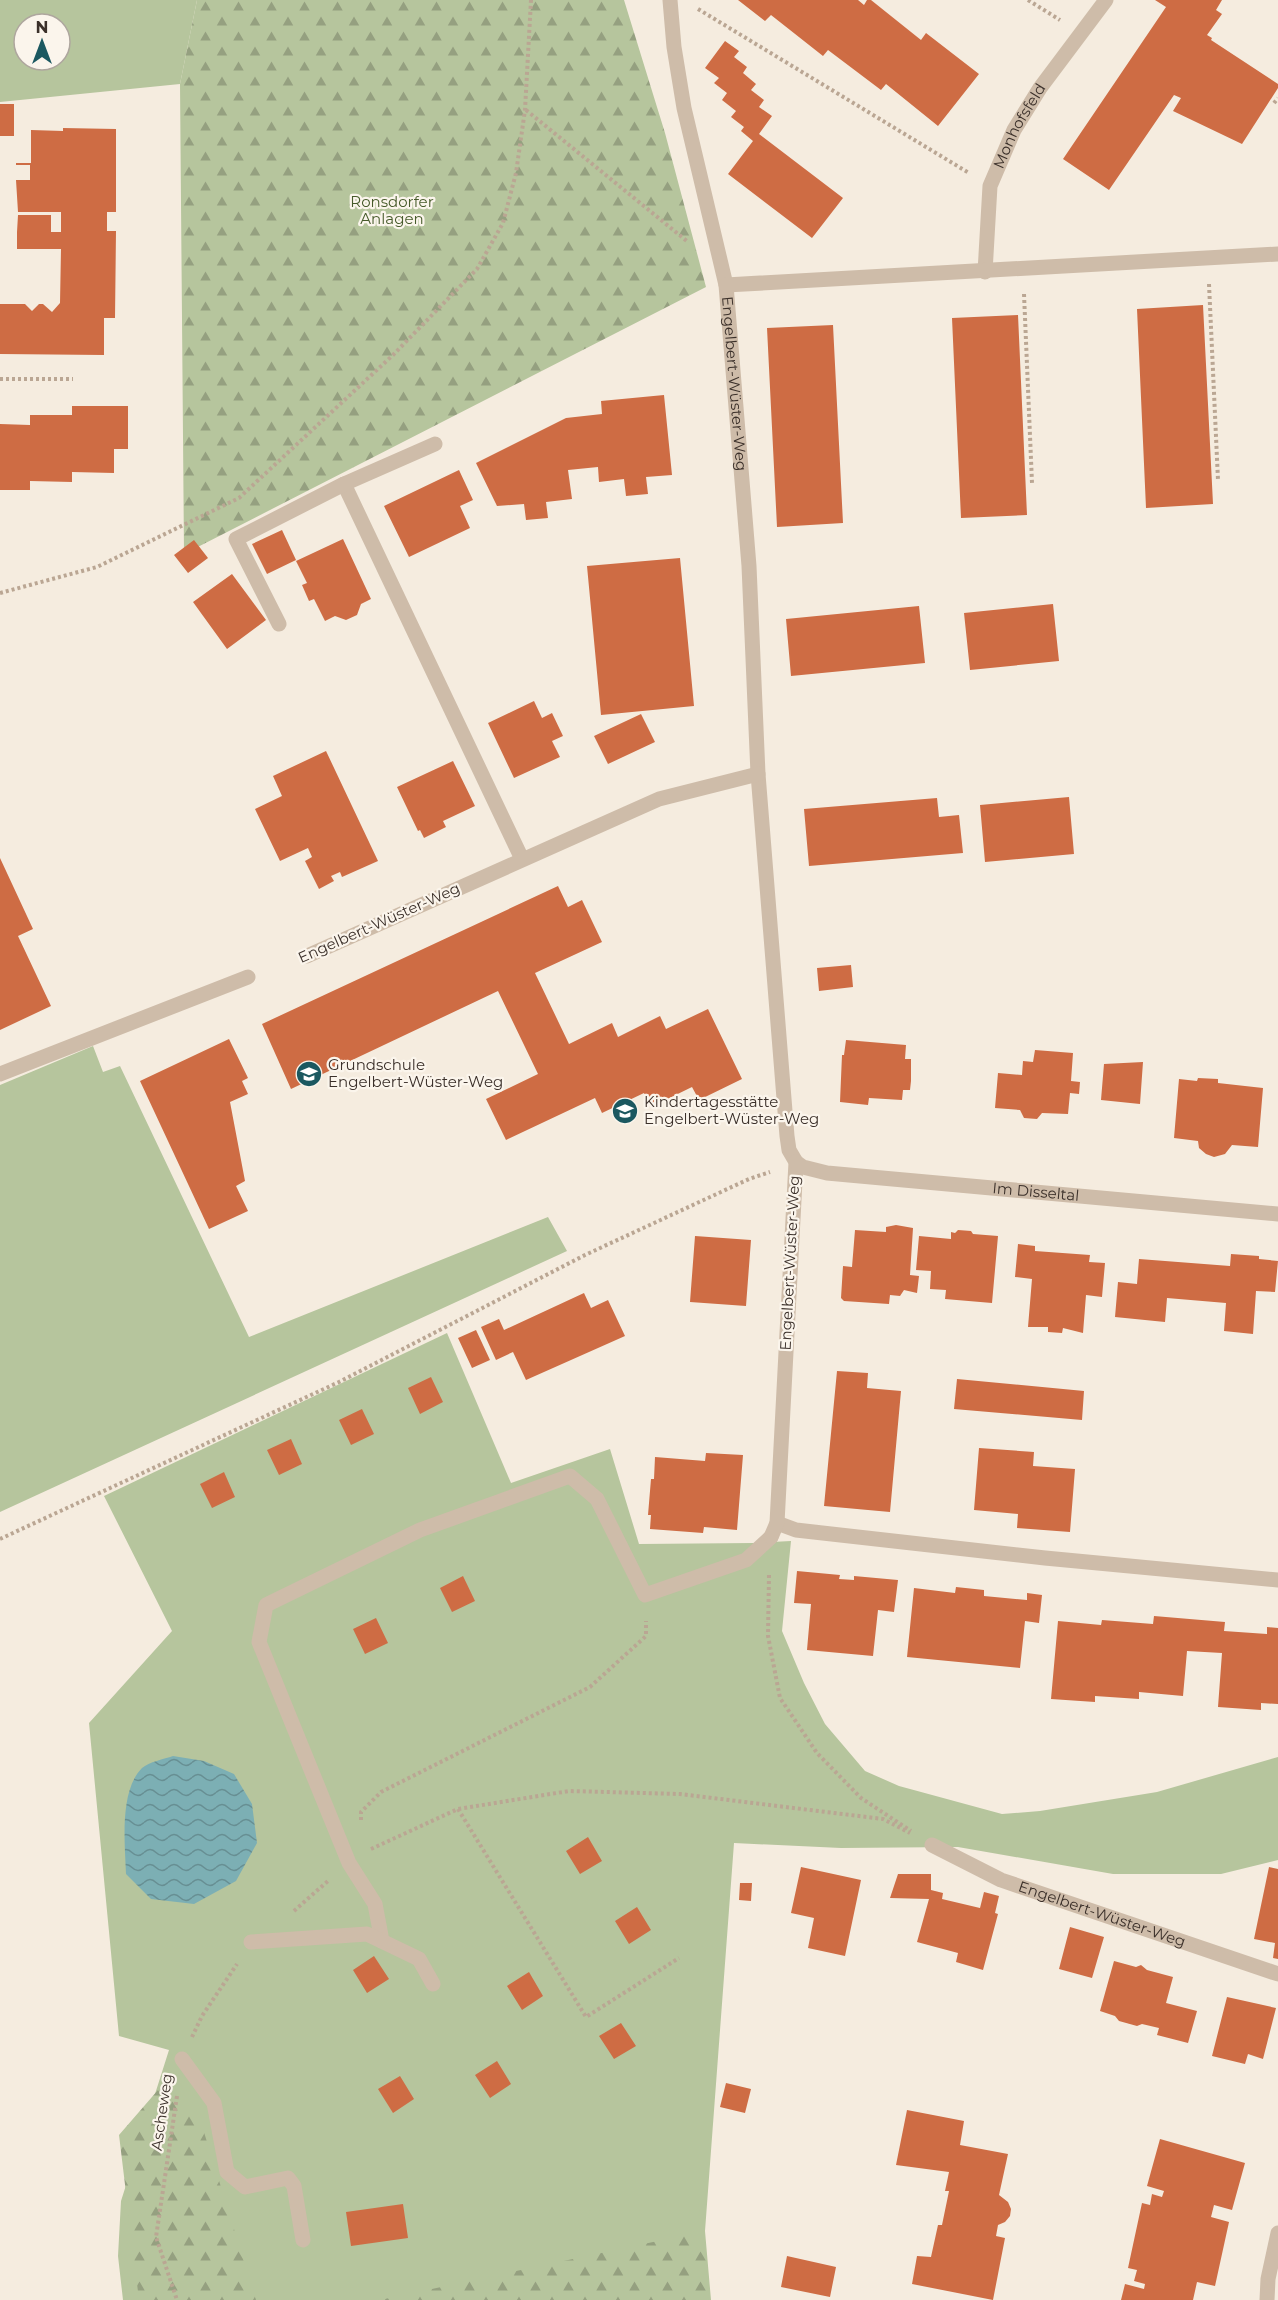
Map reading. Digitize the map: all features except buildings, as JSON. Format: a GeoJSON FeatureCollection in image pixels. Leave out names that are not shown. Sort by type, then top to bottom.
{"type":"FeatureCollection","features":[{"type":"Feature","properties":{"kind":"street","name":"Engelbert-Wüster-Weg"},"geometry":{"type":"LineString","coordinates":[[670,0],[674,48],[684,108],[725,278],[749,566],[758,774],[789,1150],[796,1162],[774,1530]]}},
{"type":"Feature","properties":{"kind":"street","name":"Monhofsfeld"},"geometry":{"type":"LineString","coordinates":[[985,272],[990,186],[1014,130],[1040,88],[1106,0]]}},
{"type":"Feature","properties":{"kind":"street"},"geometry":{"type":"LineString","coordinates":[[725,278],[985,272],[1278,255]]}},
{"type":"Feature","properties":{"kind":"street"},"geometry":{"type":"LineString","coordinates":[[279,624],[236,539],[344,484],[435,444]]}},
{"type":"Feature","properties":{"kind":"street"},"geometry":{"type":"LineString","coordinates":[[344,484],[522,859]]}},
{"type":"Feature","properties":{"kind":"street","name":"Engelbert-Wüster-Weg"},"geometry":{"type":"LineString","coordinates":[[307,956],[659,799],[758,774]]}},
{"type":"Feature","properties":{"kind":"street"},"geometry":{"type":"LineString","coordinates":[[0,1074],[248,977]]}},
{"type":"Feature","properties":{"kind":"street","name":"Im Disseltal"},"geometry":{"type":"LineString","coordinates":[[796,1162],[803,1167],[827,1173],[1278,1214]]}},
{"type":"Feature","properties":{"kind":"street"},"geometry":{"type":"LineString","coordinates":[[382,1941],[375,1904],[349,1863],[259,1642],[266,1605],[420,1530],[570,1476],[597,1499],[645,1594],[746,1560],[774,1530],[796,1530],[1045,1558],[1278,1580]]}},
{"type":"Feature","properties":{"kind":"street","name":"Engelbert-Wüster-Weg"},"geometry":{"type":"LineString","coordinates":[[932,1845],[1001,1880],[1278,1974]]}},
{"type":"Feature","properties":{"kind":"street"},"geometry":{"type":"LineString","coordinates":[[251,1942],[368,1934],[419,1959],[433,1984]]}},
{"type":"Feature","properties":{"kind":"street"},"geometry":{"type":"LineString","coordinates":[[182,2059],[213,2103],[227,2172],[245,2187],[288,2178],[294,2186],[303,2240]]}},
{"type":"Feature","properties":{"kind":"street"},"geometry":{"type":"LineString","coordinates":[[1267,2300],[1268,2279],[1278,2233]]}},
{"type":"Feature","properties":{"kind":"path"},"geometry":{"type":"LineString","coordinates":[[0,593],[97,567],[239,498],[393,355],[477,269],[503,224],[516,173],[525,110],[531,0]]}},
{"type":"Feature","properties":{"kind":"path"},"geometry":{"type":"LineString","coordinates":[[1028,0],[1081,33]]}},
{"type":"Feature","properties":{"kind":"path"},"geometry":{"type":"LineString","coordinates":[[694,6],[990,186]]}},
{"type":"Feature","properties":{"kind":"path"},"geometry":{"type":"LineString","coordinates":[[1274,103],[1278,98]]}},
{"type":"Feature","properties":{"kind":"path"},"geometry":{"type":"LineString","coordinates":[[525,110],[725,278]]}},
{"type":"Feature","properties":{"kind":"path"},"geometry":{"type":"LineString","coordinates":[[1208,259],[1218,480]]}},
{"type":"Feature","properties":{"kind":"path"},"geometry":{"type":"LineString","coordinates":[[1023,269],[1032,483]]}},
{"type":"Feature","properties":{"kind":"path"},"geometry":{"type":"LineString","coordinates":[[0,379],[73,379]]}},
{"type":"Feature","properties":{"kind":"path"},"geometry":{"type":"LineString","coordinates":[[0,1539],[339,1382],[585,1255],[749,1179],[796,1162]]}},
{"type":"Feature","properties":{"kind":"path"},"geometry":{"type":"LineString","coordinates":[[774,1530],[768,1636],[780,1698],[817,1753],[861,1798],[932,1845]]}},
{"type":"Feature","properties":{"kind":"path"},"geometry":{"type":"LineString","coordinates":[[361,1822],[361,1812],[381,1792],[590,1687],[646,1636],[645,1594]]}},
{"type":"Feature","properties":{"kind":"path"},"geometry":{"type":"LineString","coordinates":[[293,1912],[362,1854],[458,1809],[569,1791],[680,1794],[883,1819],[932,1845]]}},
{"type":"Feature","properties":{"kind":"path"},"geometry":{"type":"LineString","coordinates":[[458,1809],[586,2017],[679,1958]]}},
{"type":"Feature","properties":{"kind":"path","name":"Ascheweg"},"geometry":{"type":"LineString","coordinates":[[177,2300],[156,2236],[182,2059],[202,2016],[251,1942]]}},
{"type":"Feature","properties":{"kind":"green space"},"geometry":{"type":"Polygon","coordinates":[[[0,0],[197,0],[180,84],[0,102],[0,0]]]}},
{"type":"Feature","properties":{"kind":"green space","name":"Ronsdorfer Anlagen"},"geometry":{"type":"Polygon","coordinates":[[[197,0],[624,0],[665,133],[706,287],[184,554],[180,84],[197,0]]]}},
{"type":"Feature","properties":{"kind":"green space"},"geometry":{"type":"Polygon","coordinates":[[[93,1046],[103,1072],[120,1066],[249,1337],[548,1217],[567,1251],[0,1512],[0,1085],[93,1046]]]}},
{"type":"Feature","properties":{"kind":"green space"},"geometry":{"type":"Polygon","coordinates":[[[447,1333],[511,1483],[610,1449],[639,1544],[791,1541],[782,1631],[804,1683],[825,1724],[865,1771],[899,1786],[1002,1814],[1040,1811],[1157,1792],[1278,1757],[1278,1860],[1221,1874],[1113,1874],[958,1847],[841,1848],[734,1843],[698,2300],[123,2300],[118,2256],[121,2201],[169,2050],[119,2036],[89,1723],[172,1631],[104,1496],[447,1333]]]}},
{"type":"Feature","properties":{"kind":"green space"},"geometry":{"type":"Polygon","coordinates":[[[158,2090],[194,2100],[256,2300],[139,2300],[119,2135],[158,2090]]]}},
{"type":"Feature","properties":{"kind":"green space"},"geometry":{"type":"Polygon","coordinates":[[[705,2231],[711,2300],[380,2300],[705,2231]]]}},
{"type":"Feature","properties":{"kind":"water"},"geometry":{"type":"Polygon","coordinates":[[[173,1756],[204,1761],[234,1774],[252,1804],[257,1843],[236,1881],[194,1904],[151,1899],[126,1874],[125,1818],[130,1790],[142,1768],[173,1756]]]}},
{"type":"Feature","properties":{"kind":"place","name":"Grundschule Engelbert-Wüster-Weg"},"geometry":{"type":"Point","coordinates":[309,1074]}},
{"type":"Feature","properties":{"kind":"place","name":"Kindertagesstätte Engelbert-Wüster-Weg"},"geometry":{"type":"Point","coordinates":[625,1111]}}]}
